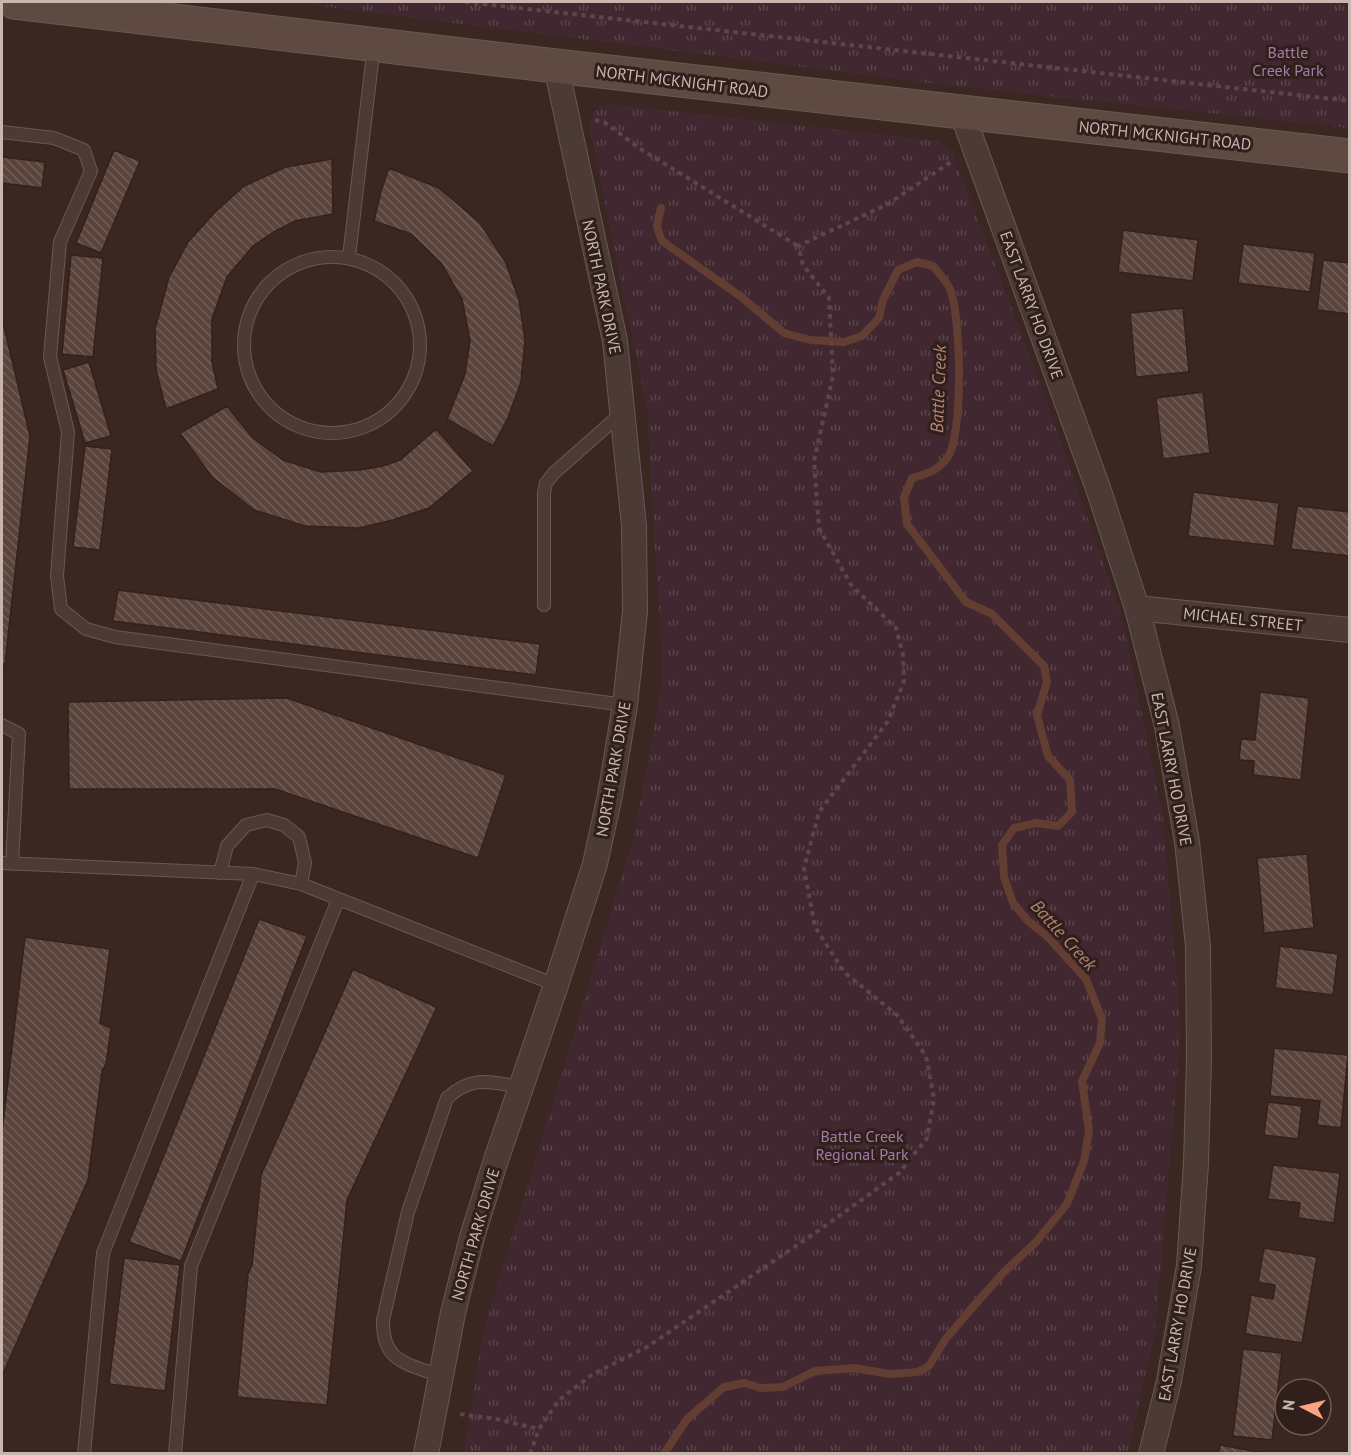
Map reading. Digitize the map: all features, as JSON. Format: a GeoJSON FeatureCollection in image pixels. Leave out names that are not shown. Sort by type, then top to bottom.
{"type":"FeatureCollection","features":[{"type":"Feature","properties":{"kind":"main road","name":"NORTH MCKNIGHT ROAD"},"geometry":{"type":"LineString","coordinates":[[14,2],[1350,156]]}},
{"type":"Feature","properties":{"kind":"street","name":"NORTH PARK DRIVE"},"geometry":{"type":"LineString","coordinates":[[426,1454],[453,1313],[472,1237],[595,864],[610,795],[625,705],[635,611],[634,526],[615,341],[556,66]]}},
{"type":"Feature","properties":{"kind":"street","name":"EAST LARRY HO DRIVE"},"geometry":{"type":"LineString","coordinates":[[962,113],[1099,491],[1137,608],[1167,726],[1187,842],[1198,946],[1199,1059],[1196,1164],[1189,1266],[1169,1381],[1151,1454]]}},
{"type":"Feature","properties":{"kind":"street","name":"MICHAEL STREET"},"geometry":{"type":"LineString","coordinates":[[1137,608],[1350,630]]}},
{"type":"Feature","properties":{"kind":"lane"},"geometry":{"type":"LineString","coordinates":[[349,257],[374,44]]}},
{"type":"Feature","properties":{"kind":"lane"},"geometry":{"type":"LineString","coordinates":[[2,132],[54,138],[84,150],[91,171],[60,242],[50,357],[68,432],[57,576],[62,609],[87,629],[115,637],[625,705]]}},
{"type":"Feature","properties":{"kind":"lane"},"geometry":{"type":"LineString","coordinates":[[318,257],[349,257],[377,268],[401,288],[416,315],[421,346],[416,376],[400,403],[376,423],[347,433],[316,433],[288,422],[264,402],[249,375],[244,345],[249,314],[265,287],[289,268],[318,257]]}},
{"type":"Feature","properties":{"kind":"lane"},"geometry":{"type":"LineString","coordinates":[[544,605],[544,493],[546,483],[554,473],[623,411]]}},
{"type":"Feature","properties":{"kind":"lane"},"geometry":{"type":"LineString","coordinates":[[2,725],[19,734],[7,864],[253,874],[301,884],[556,985]]}},
{"type":"Feature","properties":{"kind":"lane"},"geometry":{"type":"LineString","coordinates":[[220,873],[227,846],[246,825],[267,820],[284,825],[299,837],[305,863],[301,884]]}},
{"type":"Feature","properties":{"kind":"lane"},"geometry":{"type":"LineString","coordinates":[[84,1454],[103,1253],[253,874]]}},
{"type":"Feature","properties":{"kind":"lane"},"geometry":{"type":"LineString","coordinates":[[175,1454],[191,1266],[338,900]]}},
{"type":"Feature","properties":{"kind":"lane"},"geometry":{"type":"LineString","coordinates":[[440,1376],[403,1362],[390,1353],[383,1337],[383,1320],[408,1212],[447,1098],[460,1087],[479,1080],[521,1087]]}},
{"type":"Feature","properties":{"kind":"path"},"geometry":{"type":"LineString","coordinates":[[465,2],[1350,101]]}},
{"type":"Feature","properties":{"kind":"path"},"geometry":{"type":"LineString","coordinates":[[530,1454],[539,1429],[559,1400],[567,1393],[593,1374],[647,1347],[899,1173],[927,1138],[934,1098],[926,1056],[898,1016],[844,972],[815,927],[804,868],[819,812],[888,721],[904,681],[903,655],[896,628],[851,585],[819,528],[814,460],[833,376],[829,298],[803,265],[798,246],[639,148],[604,122]]}},
{"type":"Feature","properties":{"kind":"path"},"geometry":{"type":"LineString","coordinates":[[798,246],[888,204],[950,162]]}},
{"type":"Feature","properties":{"kind":"path"},"geometry":{"type":"LineString","coordinates":[[433,1411],[496,1419],[539,1429]]}},
{"type":"Feature","properties":{"kind":"green space","name":"Battle Creek Park"},"geometry":{"type":"Polygon","coordinates":[[[288,2],[1349,2],[1349,128],[946,85],[288,2]]]}},
{"type":"Feature","properties":{"kind":"green space","name":"Battle Creek Regional Park"},"geometry":{"type":"Polygon","coordinates":[[[608,104],[938,141],[953,154],[1040,383],[1122,616],[1163,818],[1181,1031],[1155,1331],[1128,1453],[464,1453],[483,1332],[634,836],[663,680],[647,409],[589,126],[594,111],[608,104]]]}},
{"type":"Feature","properties":{"kind":"building"},"geometry":{"type":"Polygon","coordinates":[[[114,150],[140,161],[101,253],[76,243],[114,150]]]}},
{"type":"Feature","properties":{"kind":"building"},"geometry":{"type":"Polygon","coordinates":[[[2,157],[45,162],[42,188],[2,183],[2,157]]]}},
{"type":"Feature","properties":{"kind":"building"},"geometry":{"type":"Polygon","coordinates":[[[332,159],[333,214],[295,221],[274,232],[253,246],[227,277],[212,319],[212,362],[218,389],[166,409],[156,370],[155,329],[169,277],[188,242],[215,212],[244,186],[286,167],[332,159]]]}},
{"type":"Feature","properties":{"kind":"building"},"geometry":{"type":"Polygon","coordinates":[[[389,168],[439,188],[480,223],[506,263],[519,300],[525,340],[521,382],[508,418],[493,446],[447,419],[465,374],[470,340],[462,299],[441,263],[411,234],[374,221],[389,168]]]}},
{"type":"Feature","properties":{"kind":"building"},"geometry":{"type":"Polygon","coordinates":[[[1123,230],[1198,240],[1193,281],[1118,272],[1123,230]]]}},
{"type":"Feature","properties":{"kind":"building"},"geometry":{"type":"Polygon","coordinates":[[[1243,244],[1315,253],[1310,292],[1238,283],[1243,244]]]}},
{"type":"Feature","properties":{"kind":"building"},"geometry":{"type":"Polygon","coordinates":[[[71,255],[103,258],[93,357],[62,354],[71,255]]]}},
{"type":"Feature","properties":{"kind":"building"},"geometry":{"type":"Polygon","coordinates":[[[1323,260],[1350,263],[1350,314],[1317,310],[1323,260]]]}},
{"type":"Feature","properties":{"kind":"building"},"geometry":{"type":"Polygon","coordinates":[[[1183,308],[1189,372],[1136,377],[1130,313],[1183,308]]]}},
{"type":"Feature","properties":{"kind":"building"},"geometry":{"type":"Polygon","coordinates":[[[2,318],[30,436],[5,664],[2,664],[2,318]]]}},
{"type":"Feature","properties":{"kind":"building"},"geometry":{"type":"Polygon","coordinates":[[[89,362],[111,436],[85,443],[63,370],[89,362]]]}},
{"type":"Feature","properties":{"kind":"building"},"geometry":{"type":"Polygon","coordinates":[[[1203,392],[1210,453],[1163,459],[1156,398],[1203,392]]]}},
{"type":"Feature","properties":{"kind":"building"},"geometry":{"type":"Polygon","coordinates":[[[227,406],[252,437],[283,460],[321,472],[360,470],[400,460],[436,429],[473,471],[429,508],[393,520],[359,528],[305,526],[254,510],[212,477],[180,433],[227,406]]]}},
{"type":"Feature","properties":{"kind":"building"},"geometry":{"type":"Polygon","coordinates":[[[85,446],[112,449],[100,550],[73,547],[85,446]]]}},
{"type":"Feature","properties":{"kind":"building"},"geometry":{"type":"Polygon","coordinates":[[[1193,492],[1279,503],[1274,546],[1188,536],[1193,492]]]}},
{"type":"Feature","properties":{"kind":"building"},"geometry":{"type":"Polygon","coordinates":[[[1297,506],[1350,512],[1350,556],[1291,549],[1297,506]]]}},
{"type":"Feature","properties":{"kind":"building"},"geometry":{"type":"Polygon","coordinates":[[[118,590],[540,644],[536,675],[113,621],[118,590]]]}},
{"type":"Feature","properties":{"kind":"building"},"geometry":{"type":"Polygon","coordinates":[[[1260,692],[1309,698],[1301,780],[1253,775],[1254,761],[1239,760],[1241,739],[1255,740],[1260,692]]]}},
{"type":"Feature","properties":{"kind":"building"},"geometry":{"type":"Polygon","coordinates":[[[287,698],[506,775],[478,858],[275,789],[69,789],[68,702],[287,698]]]}},
{"type":"Feature","properties":{"kind":"building"},"geometry":{"type":"Polygon","coordinates":[[[1307,854],[1314,928],[1264,933],[1257,858],[1307,854]]]}},
{"type":"Feature","properties":{"kind":"building"},"geometry":{"type":"Polygon","coordinates":[[[259,919],[307,936],[181,1261],[129,1242],[259,919]]]}},
{"type":"Feature","properties":{"kind":"building"},"geometry":{"type":"Polygon","coordinates":[[[25,937],[110,949],[100,1023],[111,1028],[106,1064],[102,1071],[88,1180],[2,1376],[2,1132],[25,937]]]}},
{"type":"Feature","properties":{"kind":"building"},"geometry":{"type":"Polygon","coordinates":[[[1280,946],[1338,954],[1333,995],[1275,988],[1280,946]]]}},
{"type":"Feature","properties":{"kind":"building"},"geometry":{"type":"Polygon","coordinates":[[[353,969],[436,1007],[436,1009],[347,1200],[327,1405],[237,1397],[248,1274],[252,1265],[261,1175],[353,969]]]}},
{"type":"Feature","properties":{"kind":"building"},"geometry":{"type":"Polygon","coordinates":[[[1274,1048],[1348,1055],[1341,1128],[1317,1125],[1320,1101],[1270,1096],[1274,1048]]]}},
{"type":"Feature","properties":{"kind":"building"},"geometry":{"type":"Polygon","coordinates":[[[1268,1102],[1302,1106],[1298,1139],[1264,1135],[1268,1102]]]}},
{"type":"Feature","properties":{"kind":"building"},"geometry":{"type":"Polygon","coordinates":[[[1273,1165],[1340,1173],[1334,1223],[1298,1218],[1300,1203],[1268,1199],[1273,1165]]]}},
{"type":"Feature","properties":{"kind":"building"},"geometry":{"type":"Polygon","coordinates":[[[1264,1248],[1317,1257],[1302,1343],[1245,1334],[1251,1295],[1273,1299],[1275,1285],[1258,1282],[1264,1248]]]}},
{"type":"Feature","properties":{"kind":"building"},"geometry":{"type":"Polygon","coordinates":[[[124,1258],[180,1265],[165,1391],[109,1384],[124,1258]]]}},
{"type":"Feature","properties":{"kind":"building"},"geometry":{"type":"Polygon","coordinates":[[[1243,1349],[1282,1353],[1279,1377],[1273,1377],[1272,1440],[1233,1436],[1243,1349]]]}},
{"type":"Feature","properties":{"kind":"building"},"geometry":{"type":"Polygon","coordinates":[[[1220,1445],[1258,1452],[1257,1454],[1218,1454],[1220,1445]]]}},
{"type":"Feature","properties":{"kind":"waterway","name":"Battle Creek"},"geometry":{"type":"LineString","coordinates":[[661,208],[657,227],[662,241],[740,296],[784,333],[810,340],[844,342],[862,336],[879,318],[883,300],[898,270],[917,262],[933,266],[950,289],[957,323],[959,375],[956,426],[947,458],[940,466],[912,478],[904,497],[907,524],[966,602],[992,614],[1044,666],[1047,682],[1037,715],[1048,756],[1070,780],[1072,812],[1058,826],[1036,823],[1014,828],[1002,845],[1004,877],[1013,903],[1086,979],[1102,1019],[1100,1043],[1082,1081],[1089,1131],[1084,1161],[1067,1204],[1036,1242],[1004,1272],[971,1309],[945,1340],[929,1366],[918,1372],[890,1374],[854,1368],[815,1371],[783,1387],[761,1388],[744,1383],[724,1387],[687,1419],[664,1454]]}}]}
